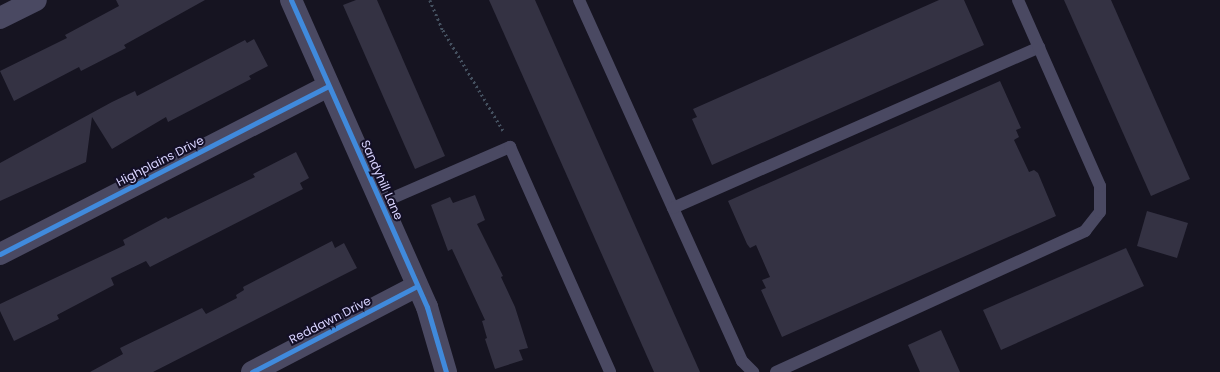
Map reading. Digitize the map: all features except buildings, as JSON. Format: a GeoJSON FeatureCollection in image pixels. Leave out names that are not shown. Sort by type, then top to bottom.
{"type":"FeatureCollection","features":[{"type":"Feature","properties":{"kind":"street"},"geometry":{"type":"LineString","coordinates":[[0,18],[36,0]]}},
{"type":"Feature","properties":{"kind":"street","name":"Sandyhill Lane"},"geometry":{"type":"LineString","coordinates":[[291,0],[417,286],[435,331],[446,372]]}},
{"type":"Feature","properties":{"kind":"street","name":"Highplains Drive"},"geometry":{"type":"LineString","coordinates":[[0,254],[329,86]]}},
{"type":"Feature","properties":{"kind":"street","name":"Reddawn Drive"},"geometry":{"type":"LineString","coordinates":[[252,372],[417,286]]}},
{"type":"Feature","properties":{"kind":"lane"},"geometry":{"type":"LineString","coordinates":[[579,0],[742,361],[753,372]]}},
{"type":"Feature","properties":{"kind":"lane"},"geometry":{"type":"LineString","coordinates":[[776,372],[1085,231],[1100,212],[1100,186],[1018,0]]}},
{"type":"Feature","properties":{"kind":"lane"},"geometry":{"type":"LineString","coordinates":[[672,208],[1039,48]]}},
{"type":"Feature","properties":{"kind":"lane"},"geometry":{"type":"LineString","coordinates":[[381,203],[510,147],[610,372]]}},
{"type":"Feature","properties":{"kind":"path"},"geometry":{"type":"LineString","coordinates":[[430,0],[510,147]]}},
{"type":"Feature","properties":{"kind":"cycle path"},"geometry":{"type":"LineString","coordinates":[[291,0],[427,307],[446,372]]}},
{"type":"Feature","properties":{"kind":"cycle path"},"geometry":{"type":"LineString","coordinates":[[0,254],[329,86]]}},
{"type":"Feature","properties":{"kind":"cycle path"},"geometry":{"type":"LineString","coordinates":[[252,372],[417,286]]}}]}
